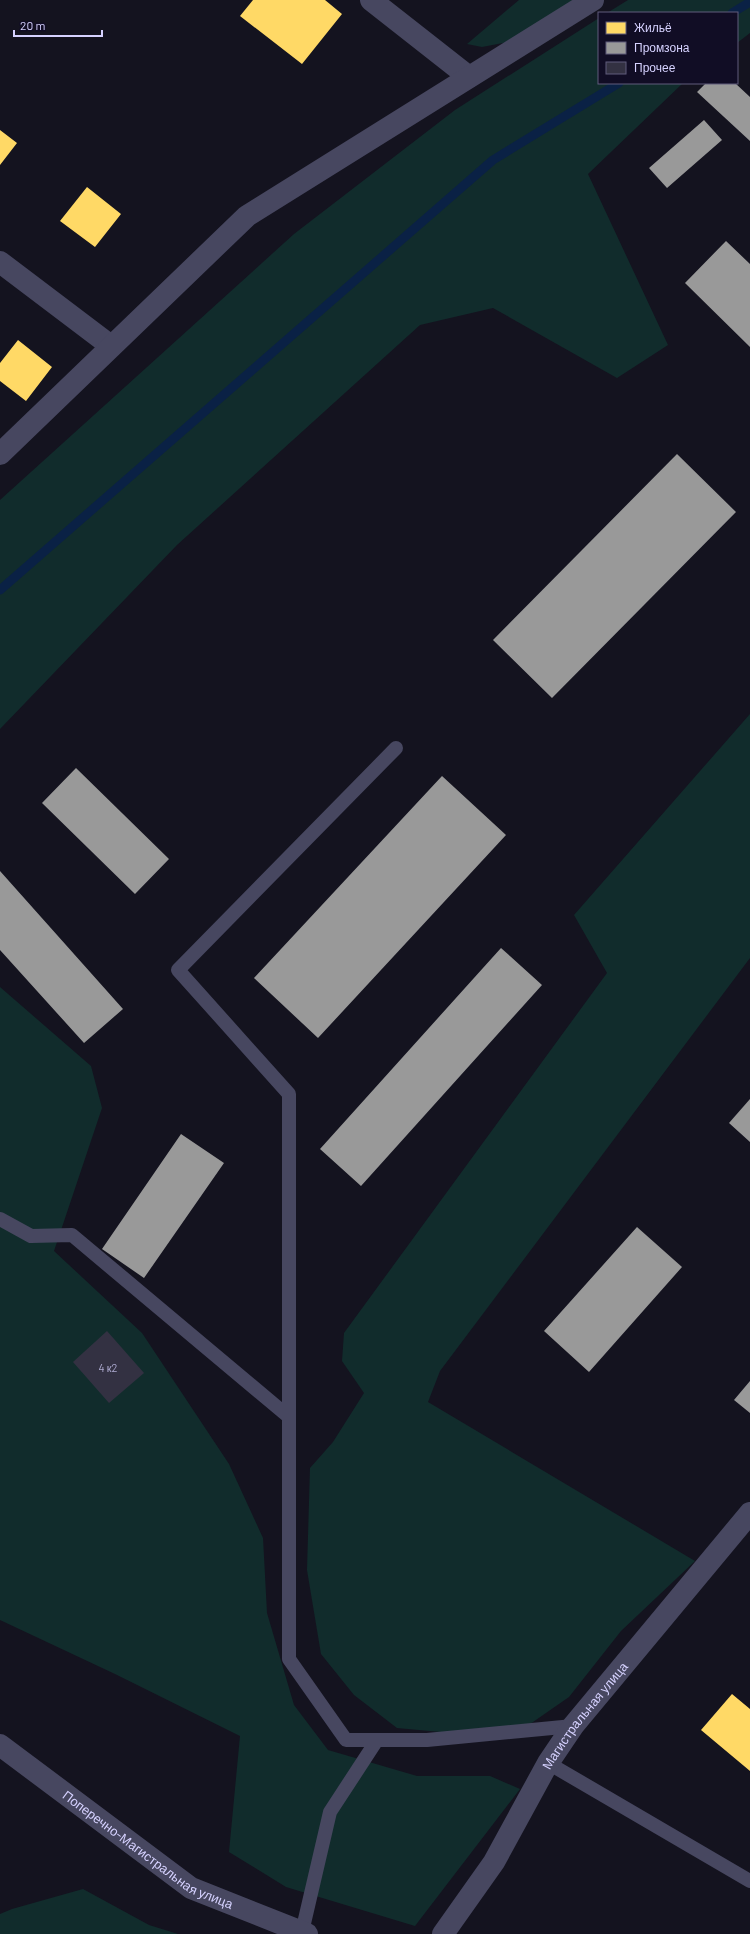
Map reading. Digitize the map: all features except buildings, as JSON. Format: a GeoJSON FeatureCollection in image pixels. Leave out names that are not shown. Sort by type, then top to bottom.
{"type":"FeatureCollection","features":[{"type":"Feature","properties":{"kind":"street"},"geometry":{"type":"LineString","coordinates":[[371,0],[469,77]]}},
{"type":"Feature","properties":{"kind":"street"},"geometry":{"type":"LineString","coordinates":[[0,454],[110,346],[248,216],[593,0]]}},
{"type":"Feature","properties":{"kind":"street"},"geometry":{"type":"LineString","coordinates":[[0,262],[110,346]]}},
{"type":"Feature","properties":{"kind":"street","name":"Магистральная улица"},"geometry":{"type":"LineString","coordinates":[[443,1934],[494,1862],[548,1763],[573,1726],[750,1513]]}},
{"type":"Feature","properties":{"kind":"street","name":"Поперечно-Магистральная улица"},"geometry":{"type":"LineString","coordinates":[[0,1745],[190,1888],[305,1933]]}},
{"type":"Feature","properties":{"kind":"lane"},"geometry":{"type":"LineString","coordinates":[[396,748],[178,970],[289,1094],[289,1659],[346,1740],[427,1740],[573,1726]]}},
{"type":"Feature","properties":{"kind":"lane"},"geometry":{"type":"LineString","coordinates":[[0,1219],[31,1236],[72,1235],[289,1417]]}},
{"type":"Feature","properties":{"kind":"lane"},"geometry":{"type":"LineString","coordinates":[[305,1933],[330,1812],[377,1740]]}},
{"type":"Feature","properties":{"kind":"lane"},"geometry":{"type":"LineString","coordinates":[[548,1763],[750,1881]]}},
{"type":"Feature","properties":{"kind":"green space"},"geometry":{"type":"Polygon","coordinates":[[[519,0],[577,0],[508,42],[482,47],[467,44],[519,0]]]}},
{"type":"Feature","properties":{"kind":"green space"},"geometry":{"type":"Polygon","coordinates":[[[628,0],[750,0],[750,33],[738,42],[738,12],[609,12],[628,0]]]}},
{"type":"Feature","properties":{"kind":"green space"},"geometry":{"type":"Polygon","coordinates":[[[598,19],[598,84],[682,84],[588,174],[668,345],[617,378],[493,308],[420,325],[177,545],[0,729],[0,500],[294,234],[455,110],[598,19]]]}},
{"type":"Feature","properties":{"kind":"green space"},"geometry":{"type":"Polygon","coordinates":[[[750,714],[750,958],[440,1371],[428,1402],[695,1561],[621,1631],[569,1697],[520,1731],[452,1733],[397,1728],[354,1695],[321,1654],[307,1570],[310,1468],[333,1442],[364,1393],[342,1361],[344,1333],[607,973],[574,915],[750,714]]]}},
{"type":"Feature","properties":{"kind":"green space"},"geometry":{"type":"Polygon","coordinates":[[[0,987],[91,1066],[102,1108],[54,1251],[142,1333],[229,1464],[263,1538],[267,1613],[294,1705],[328,1750],[417,1776],[490,1776],[520,1789],[415,1926],[286,1887],[229,1852],[240,1736],[115,1674],[0,1620],[0,987]]]}},
{"type":"Feature","properties":{"kind":"green space"},"geometry":{"type":"Polygon","coordinates":[[[83,1889],[149,1925],[178,1934],[0,1934],[0,1914],[12,1909],[83,1889]]]}},
{"type":"Feature","properties":{"kind":"waterway"},"geometry":{"type":"LineString","coordinates":[[734,12],[750,2]]}},
{"type":"Feature","properties":{"kind":"waterway"},"geometry":{"type":"LineString","coordinates":[[0,590],[493,160],[617,84]]}}]}
